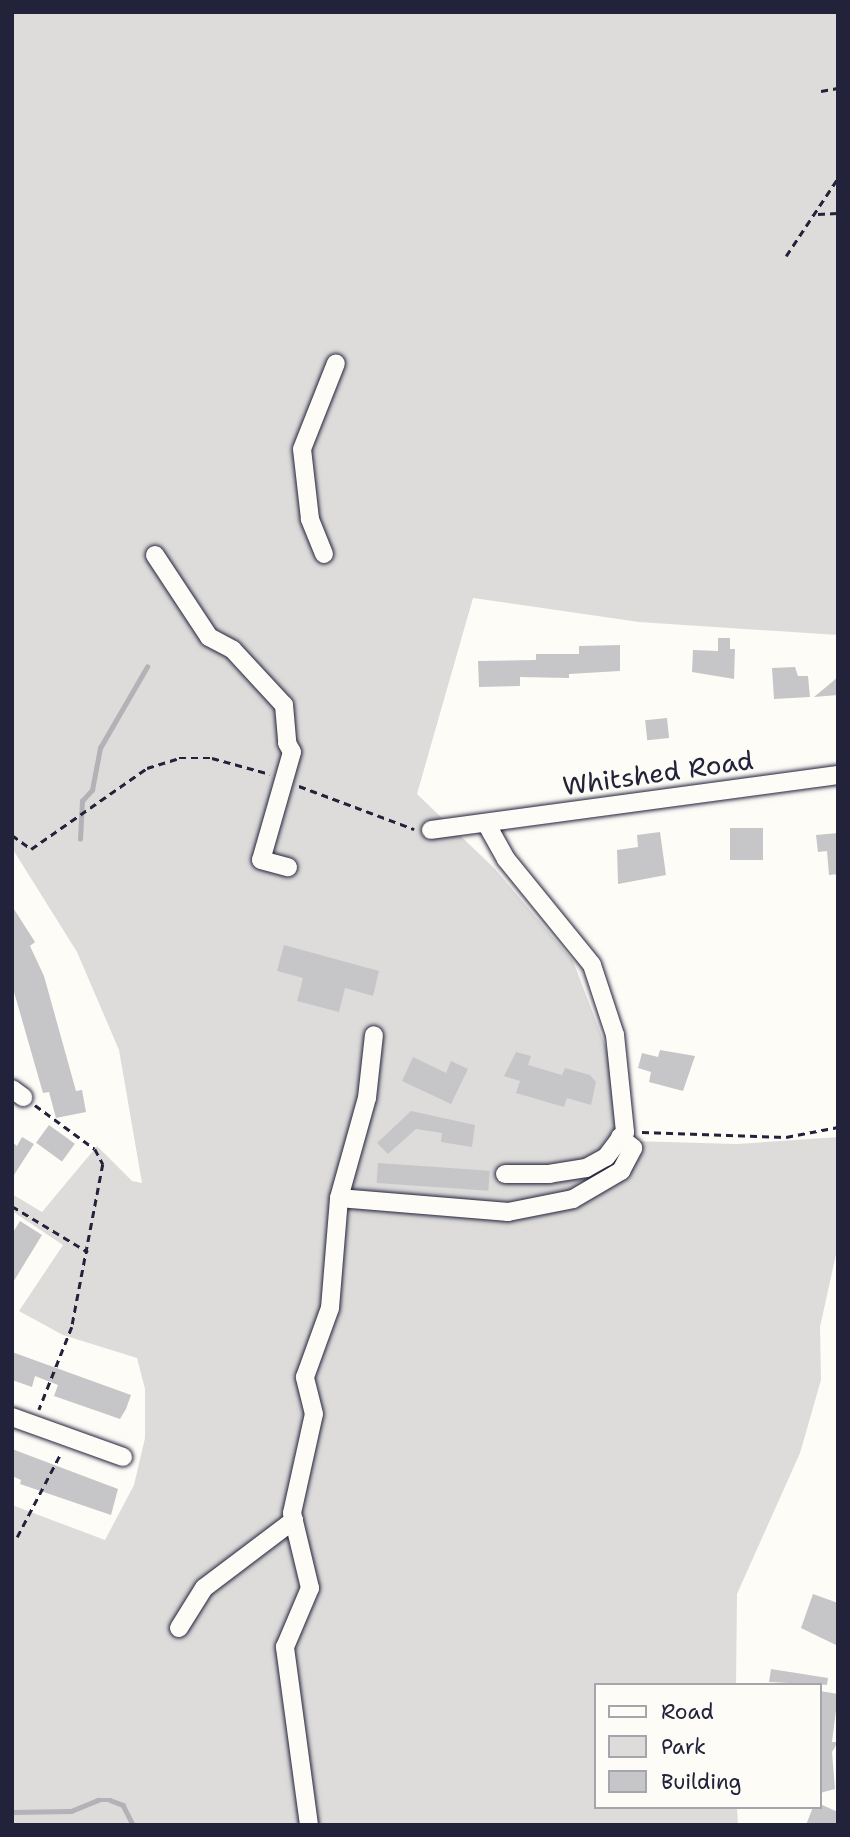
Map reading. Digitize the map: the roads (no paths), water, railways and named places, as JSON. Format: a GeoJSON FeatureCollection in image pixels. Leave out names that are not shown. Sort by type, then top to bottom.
{"type":"FeatureCollection","features":[{"type":"Feature","properties":{"kind":"street"},"geometry":{"type":"LineString","coordinates":[[324,554],[310,519],[302,449],[336,363]]}},
{"type":"Feature","properties":{"kind":"street"},"geometry":{"type":"LineString","coordinates":[[155,555],[209,637],[233,650],[284,705],[287,743],[292,752],[261,860],[288,867]]}},
{"type":"Feature","properties":{"kind":"street","name":"Whitshed Road"},"geometry":{"type":"LineString","coordinates":[[431,830],[838,775]]}},
{"type":"Feature","properties":{"kind":"street"},"geometry":{"type":"LineString","coordinates":[[339,1198],[508,1212],[573,1199],[621,1171],[634,1148],[622,1135],[615,1035],[592,965],[506,859],[486,823]]}},
{"type":"Feature","properties":{"kind":"street"},"geometry":{"type":"LineString","coordinates":[[309,1825],[285,1647],[310,1588],[294,1520],[297,1476],[314,1414],[305,1377],[330,1308],[339,1198],[367,1098],[374,1035]]}},
{"type":"Feature","properties":{"kind":"street"},"geometry":{"type":"LineString","coordinates":[[505,1174],[550,1174],[586,1168],[606,1157],[622,1135]]}},
{"type":"Feature","properties":{"kind":"street"},"geometry":{"type":"LineString","coordinates":[[12,1417],[123,1457]]}},
{"type":"Feature","properties":{"kind":"street"},"geometry":{"type":"LineString","coordinates":[[179,1628],[204,1588],[294,1520]]}},
{"type":"Feature","properties":{"kind":"waterway"},"geometry":{"type":"LineString","coordinates":[[80,839],[82,801],[92,790],[100,748],[147,667]]}},
{"type":"Feature","properties":{"kind":"waterway"},"geometry":{"type":"LineString","coordinates":[[12,1812],[71,1811],[98,1800],[110,1800],[123,1805],[133,1825]]}}]}
